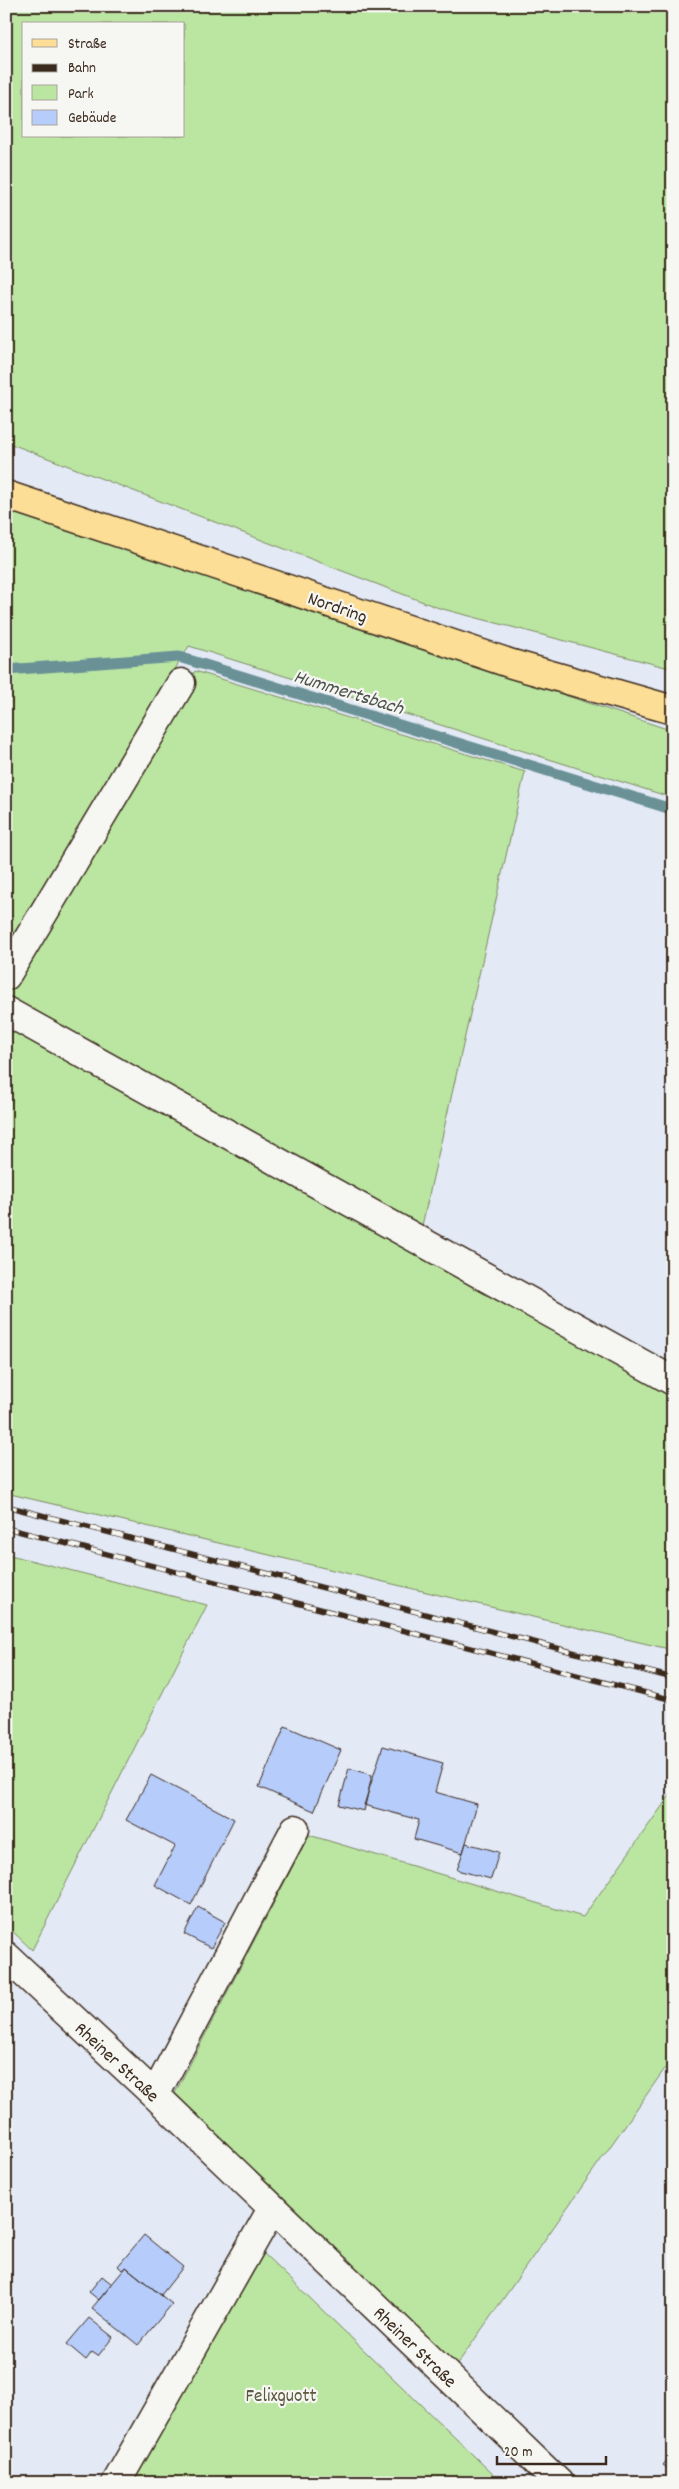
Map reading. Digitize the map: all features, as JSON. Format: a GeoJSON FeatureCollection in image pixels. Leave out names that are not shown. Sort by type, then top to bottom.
{"type":"FeatureCollection","features":[{"type":"Feature","properties":{"kind":"main road","name":"Nordring"},"geometry":{"type":"LineString","coordinates":[[6,494],[512,664],[673,710]]}},
{"type":"Feature","properties":{"kind":"street"},"geometry":{"type":"LineString","coordinates":[[6,976],[181,683]]}},
{"type":"Feature","properties":{"kind":"street"},"geometry":{"type":"LineString","coordinates":[[6,1011],[673,1382]]}},
{"type":"Feature","properties":{"kind":"street"},"geometry":{"type":"LineString","coordinates":[[156,2095],[295,1829]]}},
{"type":"Feature","properties":{"kind":"street","name":"Rheiner Straße"},"geometry":{"type":"LineString","coordinates":[[6,1956],[156,2095],[272,2209],[559,2483]]}},
{"type":"Feature","properties":{"kind":"street"},"geometry":{"type":"LineString","coordinates":[[116,2483],[272,2209]]}},
{"type":"Feature","properties":{"kind":"green space"},"geometry":{"type":"Polygon","coordinates":[[[6,6],[673,6],[673,604],[668,609],[673,611],[673,669],[439,608],[6,442],[6,6]]]}},
{"type":"Feature","properties":{"kind":"green space"},"geometry":{"type":"Polygon","coordinates":[[[6,510],[673,731],[673,798],[189,646],[6,951],[6,510]]]}},
{"type":"Feature","properties":{"kind":"green space"},"geometry":{"type":"Polygon","coordinates":[[[195,671],[525,772],[421,1230],[6,1002],[6,993],[195,671]]]}},
{"type":"Feature","properties":{"kind":"green space"},"geometry":{"type":"Polygon","coordinates":[[[6,1024],[673,1395],[673,1650],[6,1493],[6,1024]]]}},
{"type":"Feature","properties":{"kind":"green space"},"geometry":{"type":"Polygon","coordinates":[[[6,1554],[207,1605],[32,1950],[6,1925],[6,1554]]]}},
{"type":"Feature","properties":{"kind":"green space"},"geometry":{"type":"Polygon","coordinates":[[[673,1791],[673,2057],[456,2366],[175,2093],[309,1835],[583,1917],[673,1791]]]}},
{"type":"Feature","properties":{"kind":"green space","name":"Felixguott"},"geometry":{"type":"Polygon","coordinates":[[[261,2251],[502,2483],[128,2483],[261,2251]]]}},
{"type":"Feature","properties":{"kind":"building"},"geometry":{"type":"Polygon","coordinates":[[[285,1726],[341,1750],[314,1811],[259,1787],[285,1726]]]}},
{"type":"Feature","properties":{"kind":"building"},"geometry":{"type":"Polygon","coordinates":[[[383,1746],[443,1763],[435,1792],[477,1804],[463,1853],[414,1839],[419,1820],[364,1805],[383,1746]]]}},
{"type":"Feature","properties":{"kind":"building"},"geometry":{"type":"Polygon","coordinates":[[[349,1768],[372,1775],[364,1811],[339,1805],[349,1768]]]}},
{"type":"Feature","properties":{"kind":"building"},"geometry":{"type":"Polygon","coordinates":[[[151,1775],[234,1819],[191,1905],[155,1885],[175,1846],[126,1820],[151,1775]]]}},
{"type":"Feature","properties":{"kind":"building"},"geometry":{"type":"Polygon","coordinates":[[[466,1843],[499,1852],[491,1879],[457,1870],[466,1843]]]}},
{"type":"Feature","properties":{"kind":"building"},"geometry":{"type":"Polygon","coordinates":[[[198,1907],[225,1922],[211,1948],[184,1934],[198,1907]]]}},
{"type":"Feature","properties":{"kind":"building"},"geometry":{"type":"Polygon","coordinates":[[[144,2235],[183,2267],[161,2295],[126,2267],[123,2271],[118,2266],[144,2235]]]}},
{"type":"Feature","properties":{"kind":"building"},"geometry":{"type":"Polygon","coordinates":[[[126,2267],[172,2304],[138,2345],[92,2308],[126,2267]]]}},
{"type":"Feature","properties":{"kind":"building"},"geometry":{"type":"Polygon","coordinates":[[[102,2276],[112,2284],[99,2300],[89,2292],[102,2276]]]}},
{"type":"Feature","properties":{"kind":"building"},"geometry":{"type":"Polygon","coordinates":[[[89,2318],[113,2337],[98,2356],[92,2352],[86,2360],[67,2344],[89,2318]]]}},
{"type":"Feature","properties":{"kind":"building"},"geometry":{"type":"Polygon","coordinates":[[[673,2453],[673,2472],[663,2465],[673,2453]]]}},
{"type":"Feature","properties":{"kind":"waterway","name":"Hummertsbach"},"geometry":{"type":"LineString","coordinates":[[6,670],[179,657],[668,808],[673,812]]}},
{"type":"Feature","properties":{"kind":"railway"},"geometry":{"type":"LineString","coordinates":[[6,1506],[673,1678]]}},
{"type":"Feature","properties":{"kind":"railway"},"geometry":{"type":"LineString","coordinates":[[6,1528],[673,1700]]}}]}
